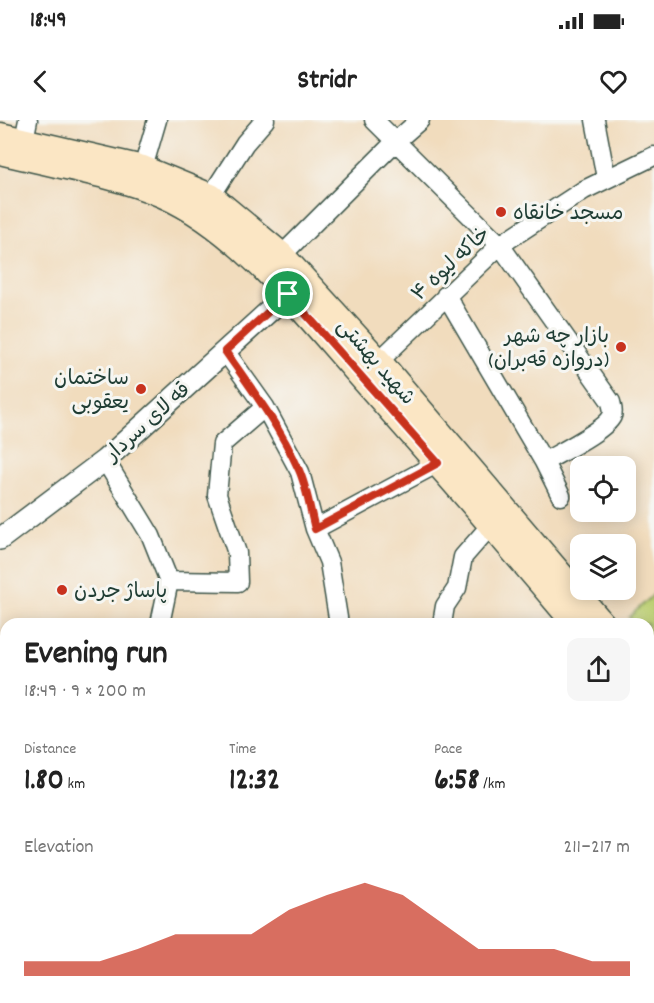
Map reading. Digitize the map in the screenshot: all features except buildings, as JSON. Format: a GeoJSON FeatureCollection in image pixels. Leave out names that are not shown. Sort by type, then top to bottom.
{"type":"FeatureCollection","features":[{"type":"Feature","properties":{"kind":"main road","name":"شهید بهشتی"},"geometry":{"type":"LineString","coordinates":[[0,135],[26,130],[143,168],[211,196],[282,255],[380,361],[598,618]]}},
{"type":"Feature","properties":{"kind":"main road","name":"شهید بهشتی"},"geometry":{"type":"LineString","coordinates":[[0,152],[102,176],[163,195],[219,228],[288,294],[438,463],[570,618]]}},
{"type":"Feature","properties":{"kind":"street"},"geometry":{"type":"LineString","coordinates":[[143,168],[157,120]]}},
{"type":"Feature","properties":{"kind":"street"},"geometry":{"type":"LineString","coordinates":[[211,196],[245,142],[265,120]]}},
{"type":"Feature","properties":{"kind":"street"},"geometry":{"type":"LineString","coordinates":[[374,120],[500,245],[611,402],[612,417],[603,427],[544,462]]}},
{"type":"Feature","properties":{"kind":"street"},"geometry":{"type":"LineString","coordinates":[[282,255],[420,120]]}},
{"type":"Feature","properties":{"kind":"street"},"geometry":{"type":"LineString","coordinates":[[595,120],[606,178]]}},
{"type":"Feature","properties":{"kind":"street","name":"خاکه لیوه ۴"},"geometry":{"type":"LineString","coordinates":[[380,361],[500,245],[584,190],[654,156]]}},
{"type":"Feature","properties":{"kind":"street","name":"قه لای سردار"},"geometry":{"type":"LineString","coordinates":[[0,539],[105,460],[288,294]]}},
{"type":"Feature","properties":{"kind":"street"},"geometry":{"type":"LineString","coordinates":[[446,295],[544,462],[561,496]]}},
{"type":"Feature","properties":{"kind":"street"},"geometry":{"type":"LineString","coordinates":[[225,351],[265,407],[300,472],[315,529],[329,562],[338,618]]}},
{"type":"Feature","properties":{"kind":"street"},"geometry":{"type":"LineString","coordinates":[[169,581],[238,582],[237,553],[217,495],[222,444],[265,407]]}},
{"type":"Feature","properties":{"kind":"street"},"geometry":{"type":"LineString","coordinates":[[105,460],[151,536],[169,581],[161,618]]}},
{"type":"Feature","properties":{"kind":"street"},"geometry":{"type":"LineString","coordinates":[[315,529],[438,463]]}},
{"type":"Feature","properties":{"kind":"street"},"geometry":{"type":"LineString","coordinates":[[443,618],[445,606],[457,588],[463,557],[491,525]]}},
{"type":"Feature","properties":{"kind":"green space"},"geometry":{"type":"Polygon","coordinates":[[[654,594],[654,618],[629,617],[654,594]]]}},
{"type":"Feature","properties":{"kind":"place","name":"مسجد خانقاه"},"geometry":{"type":"Point","coordinates":[501,212]}},
{"type":"Feature","properties":{"kind":"place","name":"بازار چه شهر (دروازه قه‌بران)"},"geometry":{"type":"Point","coordinates":[621,347]}},
{"type":"Feature","properties":{"kind":"place","name":"ساختمان یعقوبی"},"geometry":{"type":"Point","coordinates":[141,389]}},
{"type":"Feature","properties":{"kind":"place","name":"پاساژ جردن"},"geometry":{"type":"Point","coordinates":[62,590]}},
{"type":"Feature","properties":{"kind":"route"},"geometry":{"type":"LineString","coordinates":[[288,294],[438,463],[315,529],[300,472],[294,459],[265,407],[225,351],[288,294]]}}]}
